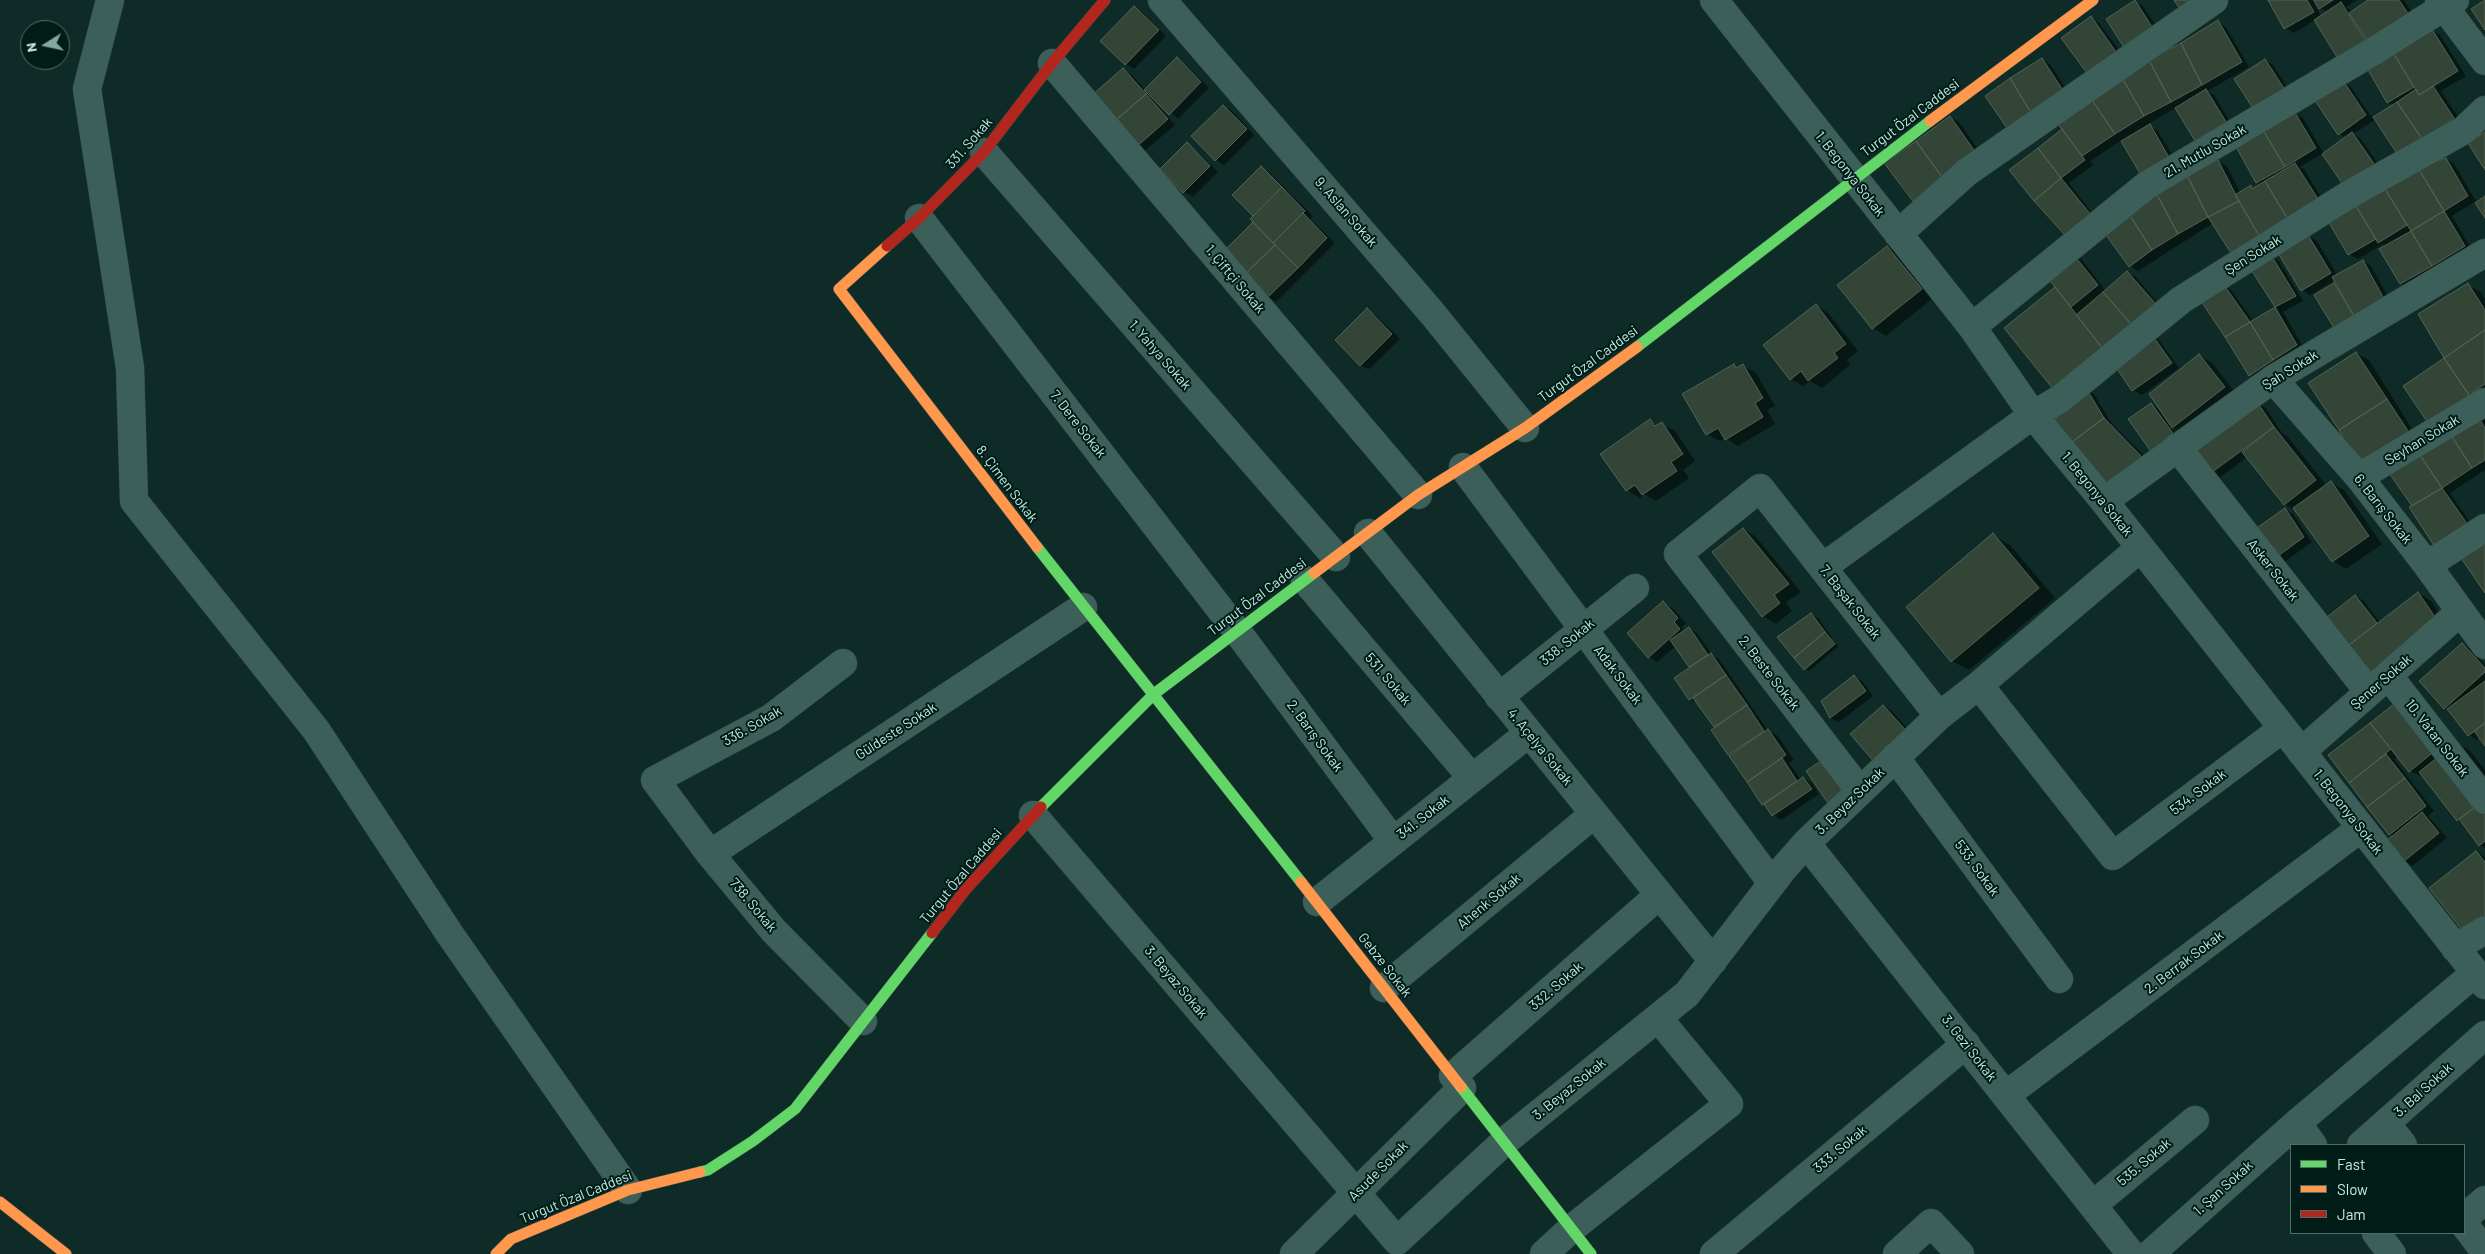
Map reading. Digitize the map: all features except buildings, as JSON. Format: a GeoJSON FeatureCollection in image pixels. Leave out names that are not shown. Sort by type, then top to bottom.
{"type":"FeatureCollection","features":[{"type":"Feature","properties":{"kind":"main road","name":"331. Sokak"},"geometry":{"type":"LineString","coordinates":[[839,289],[919,218],[984,152],[1052,63],[1105,0]]}},
{"type":"Feature","properties":{"kind":"main road","name":"Turgut Özal Caddesi"},"geometry":{"type":"LineString","coordinates":[[496,1254],[511,1238],[628,1190],[708,1170],[753,1141],[796,1109],[966,889],[1033,815],[1154,694],[1418,495],[1525,428],[1682,314],[1853,178],[2093,0]]}},
{"type":"Feature","properties":{"kind":"main road","name":"8. Çimen Sokak"},"geometry":{"type":"LineString","coordinates":[[839,289],[1083,608],[1154,694]]}},
{"type":"Feature","properties":{"kind":"main road","name":"Gebze Sokak"},"geometry":{"type":"LineString","coordinates":[[1154,694],[1591,1254]]}},
{"type":"Feature","properties":{"kind":"main road"},"geometry":{"type":"LineString","coordinates":[[0,1202],[66,1254]]}},
{"type":"Feature","properties":{"kind":"street"},"geometry":{"type":"LineString","coordinates":[[110,0],[87,89],[130,368],[134,501],[316,730],[449,933],[628,1190]]}},
{"type":"Feature","properties":{"kind":"street","name":"9. Aslan Sokak"},"geometry":{"type":"LineString","coordinates":[[1162,0],[1432,312],[1525,428]]}},
{"type":"Feature","properties":{"kind":"street","name":"1. Begonya Sokak"},"geometry":{"type":"LineString","coordinates":[[1714,0],[1972,327],[2032,415],[2104,501],[2480,979]]}},
{"type":"Feature","properties":{"kind":"street"},"geometry":{"type":"LineString","coordinates":[[1898,234],[1967,172],[2214,0]]}},
{"type":"Feature","properties":{"kind":"street"},"geometry":{"type":"LineString","coordinates":[[2446,2],[2485,61]]}},
{"type":"Feature","properties":{"kind":"street","name":"21. Mutlu Sokak"},"geometry":{"type":"LineString","coordinates":[[1972,327],[2147,185],[2374,51],[2446,2]]}},
{"type":"Feature","properties":{"kind":"street","name":"1. Çiftçi Sokak"},"geometry":{"type":"LineString","coordinates":[[1052,63],[1418,495]]}},
{"type":"Feature","properties":{"kind":"street","name":"Şen Sokak"},"geometry":{"type":"LineString","coordinates":[[1823,567],[2032,415],[2060,399],[2181,300],[2350,194],[2464,130],[2485,110]]}},
{"type":"Feature","properties":{"kind":"street","name":"1. Yahya Sokak"},"geometry":{"type":"LineString","coordinates":[[984,152],[1336,557]]}},
{"type":"Feature","properties":{"kind":"street","name":"7. Dere Sokak"},"geometry":{"type":"LineString","coordinates":[[919,218],[1238,631]]}},
{"type":"Feature","properties":{"kind":"street","name":"Şah Sokak"},"geometry":{"type":"LineString","coordinates":[[2104,501],[2273,379],[2485,253]]}},
{"type":"Feature","properties":{"kind":"street","name":"6. Barış Sokak"},"geometry":{"type":"LineString","coordinates":[[2273,379],[2359,477],[2427,565],[2485,646]]}},
{"type":"Feature","properties":{"kind":"street","name":"Seyhan Sokak"},"geometry":{"type":"LineString","coordinates":[[2359,477],[2485,402]]}},
{"type":"Feature","properties":{"kind":"street","name":"Asker Sokak"},"geometry":{"type":"LineString","coordinates":[[2177,447],[2379,684]]}},
{"type":"Feature","properties":{"kind":"street","name":"Adak Sokak"},"geometry":{"type":"LineString","coordinates":[[1463,467],[1772,883]]}},
{"type":"Feature","properties":{"kind":"street","name":"7. Başak Sokak"},"geometry":{"type":"LineString","coordinates":[[1760,488],[1939,716]]}},
{"type":"Feature","properties":{"kind":"street","name":"2. Beste Sokak"},"geometry":{"type":"LineString","coordinates":[[1760,488],[1678,554],[1860,791]]}},
{"type":"Feature","properties":{"kind":"street"},"geometry":{"type":"LineString","coordinates":[[2427,565],[2485,528]]}},
{"type":"Feature","properties":{"kind":"street","name":"4. Açelya Sokak"},"geometry":{"type":"LineString","coordinates":[[1368,533],[1712,961]]}},
{"type":"Feature","properties":{"kind":"street","name":"3. Beyaz Sokak"},"geometry":{"type":"LineString","coordinates":[[1033,815],[1397,1241],[1504,1142],[1687,994],[1772,883],[1806,843],[1939,716],[1979,685],[2140,548]]}},
{"type":"Feature","properties":{"kind":"street","name":"531. Sokak"},"geometry":{"type":"LineString","coordinates":[[1305,580],[1472,778]]}},
{"type":"Feature","properties":{"kind":"street","name":"338. Sokak"},"geometry":{"type":"LineString","coordinates":[[1499,697],[1635,588]]}},
{"type":"Feature","properties":{"kind":"street","name":"Güldeste Sokak"},"geometry":{"type":"LineString","coordinates":[[710,854],[1083,608]]}},
{"type":"Feature","properties":{"kind":"street","name":"Şener Sokak"},"geometry":{"type":"LineString","coordinates":[[2301,752],[2460,612]]}},
{"type":"Feature","properties":{"kind":"street","name":"2. Barış Sokak"},"geometry":{"type":"LineString","coordinates":[[1238,631],[1393,841]]}},
{"type":"Feature","properties":{"kind":"street","name":"336. Sokak"},"geometry":{"type":"LineString","coordinates":[[655,780],[771,718],[843,663]]}},
{"type":"Feature","properties":{"kind":"street","name":"10. Vatan Sokak"},"geometry":{"type":"LineString","coordinates":[[2379,684],[2485,800]]}},
{"type":"Feature","properties":{"kind":"street","name":"534. Sokak"},"geometry":{"type":"LineString","coordinates":[[1979,685],[2113,856],[2282,729]]}},
{"type":"Feature","properties":{"kind":"street","name":"341. Sokak"},"geometry":{"type":"LineString","coordinates":[[1317,902],[1528,733]]}},
{"type":"Feature","properties":{"kind":"street","name":"533. Sokak"},"geometry":{"type":"LineString","coordinates":[[1895,757],[2059,979]]}},
{"type":"Feature","properties":{"kind":"street","name":"738. Sokak"},"geometry":{"type":"LineString","coordinates":[[655,780],[710,854],[774,931],[863,1021]]}},
{"type":"Feature","properties":{"kind":"street","name":"Ahenk Sokak"},"geometry":{"type":"LineString","coordinates":[[1384,988],[1594,814]]}},
{"type":"Feature","properties":{"kind":"street","name":"2. Berrak Sokak"},"geometry":{"type":"LineString","coordinates":[[2006,1095],[2361,828]]}},
{"type":"Feature","properties":{"kind":"street","name":"3. Gezi Sokak"},"geometry":{"type":"LineString","coordinates":[[1806,843],[2131,1254]]}},
{"type":"Feature","properties":{"kind":"street","name":"332. Sokak"},"geometry":{"type":"LineString","coordinates":[[1457,1082],[1659,895]]}},
{"type":"Feature","properties":{"kind":"street"},"geometry":{"type":"LineString","coordinates":[[2455,948],[2485,930]]}},
{"type":"Feature","properties":{"kind":"street","name":"1. Şan Sokak"},"geometry":{"type":"LineString","coordinates":[[2150,1254],[2297,1123],[2480,979]]}},
{"type":"Feature","properties":{"kind":"street"},"geometry":{"type":"LineString","coordinates":[[1544,1254],[1571,1229],[1729,1104],[1658,1018]]}},
{"type":"Feature","properties":{"kind":"street","name":"3. Bal Sokak"},"geometry":{"type":"LineString","coordinates":[[2363,1144],[2485,1035]]}},
{"type":"Feature","properties":{"kind":"street","name":"333. Sokak"},"geometry":{"type":"LineString","coordinates":[[1714,1254],[1966,1044]]}},
{"type":"Feature","properties":{"kind":"street","name":"Asude Sokak"},"geometry":{"type":"LineString","coordinates":[[1294,1254],[1356,1194],[1457,1082]]}},
{"type":"Feature","properties":{"kind":"street","name":"535. Sokak"},"geometry":{"type":"LineString","coordinates":[[2093,1205],[2195,1120]]}},
{"type":"Feature","properties":{"kind":"street"},"geometry":{"type":"LineString","coordinates":[[2297,1123],[2312,1144]]}},
{"type":"Feature","properties":{"kind":"street"},"geometry":{"type":"LineString","coordinates":[[2386,1123],[2402,1144]]}},
{"type":"Feature","properties":{"kind":"street"},"geometry":{"type":"LineString","coordinates":[[2465,1217],[2485,1200]]}},
{"type":"Feature","properties":{"kind":"street"},"geometry":{"type":"LineString","coordinates":[[1897,1254],[1931,1223],[1960,1254]]}},
{"type":"Feature","properties":{"kind":"street"},"geometry":{"type":"LineString","coordinates":[[2465,1225],[2485,1252]]}},
{"type":"Feature","properties":{"kind":"street"},"geometry":{"type":"LineString","coordinates":[[2377,1234],[2392,1254]]}},
{"type":"Feature","properties":{"kind":"traffic: fast"},"geometry":{"type":"LineString","coordinates":[[1637,347],[1930,121]]}},
{"type":"Feature","properties":{"kind":"traffic: fast"},"geometry":{"type":"LineString","coordinates":[[1037,547],[1301,882]]}},
{"type":"Feature","properties":{"kind":"traffic: fast"},"geometry":{"type":"LineString","coordinates":[[1041,807],[1154,694],[1314,573]]}},
{"type":"Feature","properties":{"kind":"traffic: fast"},"geometry":{"type":"LineString","coordinates":[[700,1172],[708,1170],[753,1141],[795,1109],[932,933]]}},
{"type":"Feature","properties":{"kind":"traffic: fast"},"geometry":{"type":"LineString","coordinates":[[1461,1087],[1591,1254]]}},
{"type":"Feature","properties":{"kind":"traffic: slow"},"geometry":{"type":"LineString","coordinates":[[1930,121],[2093,0]]}},
{"type":"Feature","properties":{"kind":"traffic: slow"},"geometry":{"type":"LineString","coordinates":[[887,246],[839,289],[1037,547]]}},
{"type":"Feature","properties":{"kind":"traffic: slow"},"geometry":{"type":"LineString","coordinates":[[1314,573],[1418,495],[1525,428],[1637,347]]}},
{"type":"Feature","properties":{"kind":"traffic: slow"},"geometry":{"type":"LineString","coordinates":[[1301,882],[1461,1087]]}},
{"type":"Feature","properties":{"kind":"traffic: slow"},"geometry":{"type":"LineString","coordinates":[[496,1254],[511,1239],[628,1190],[700,1172]]}},
{"type":"Feature","properties":{"kind":"traffic: slow"},"geometry":{"type":"LineString","coordinates":[[0,1202],[66,1254]]}},
{"type":"Feature","properties":{"kind":"traffic: jam"},"geometry":{"type":"LineString","coordinates":[[887,246],[919,218],[984,152],[1052,63],[1105,0]]}},
{"type":"Feature","properties":{"kind":"traffic: jam"},"geometry":{"type":"LineString","coordinates":[[932,933],[966,889],[1041,807]]}}]}
